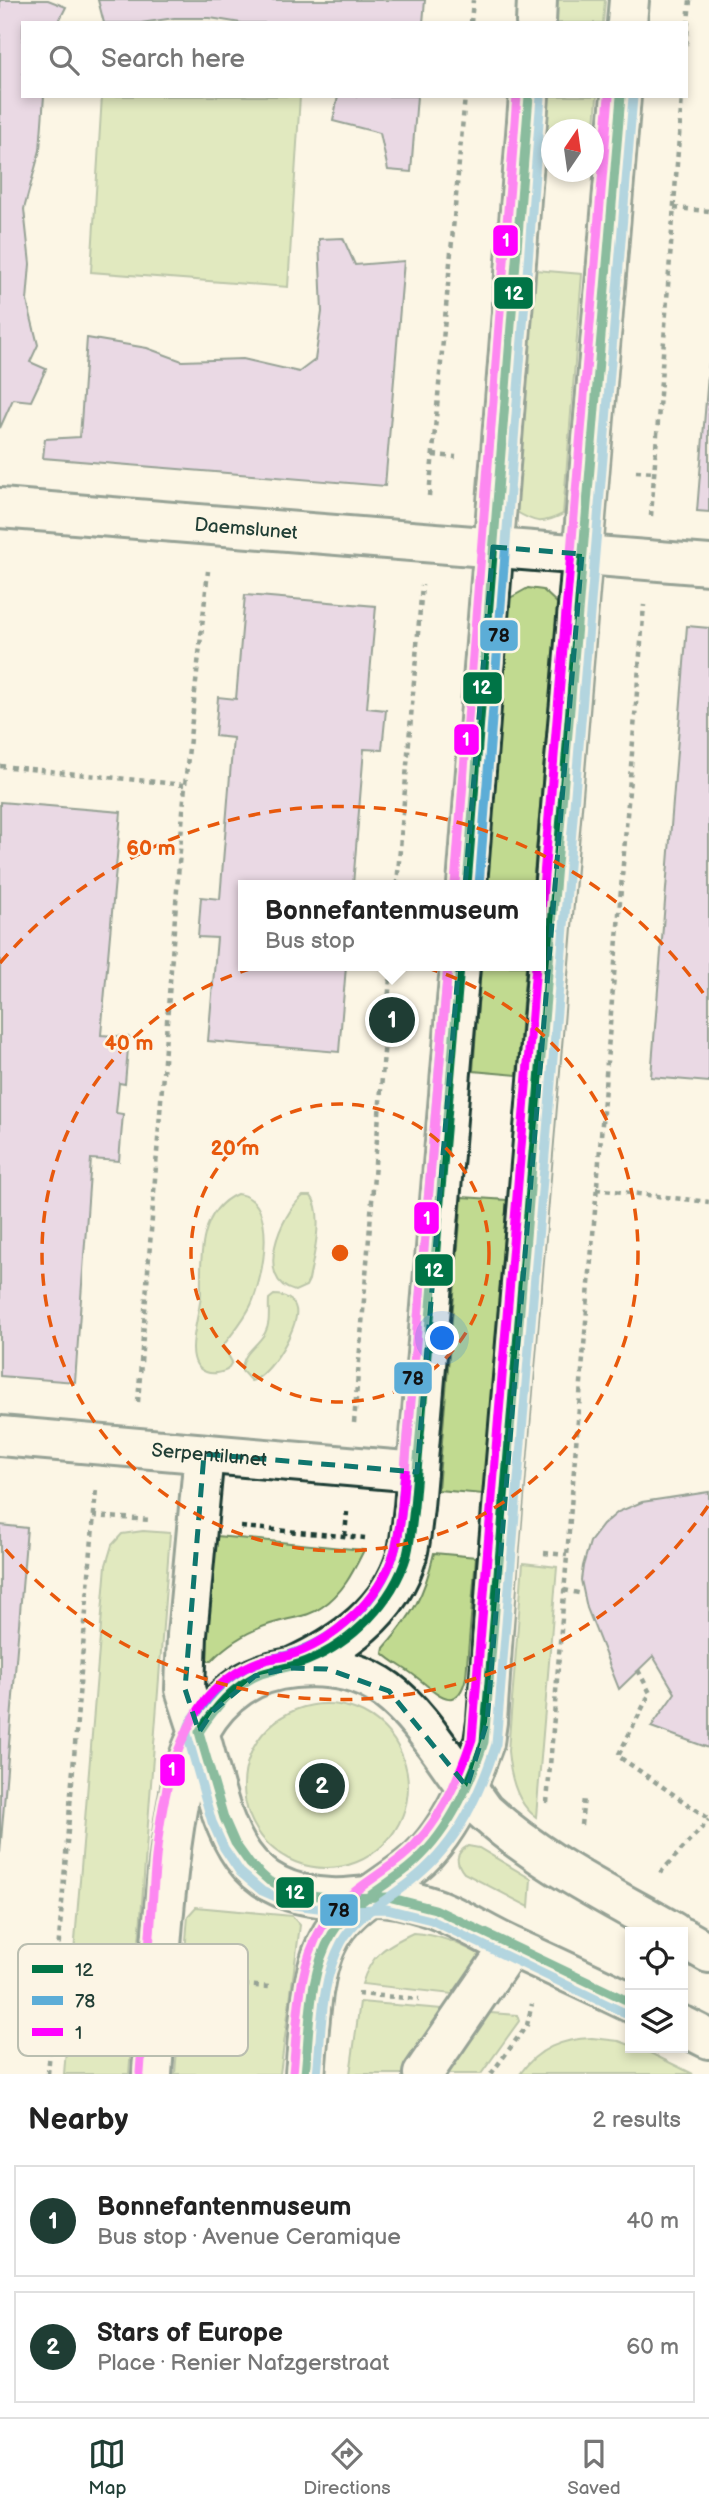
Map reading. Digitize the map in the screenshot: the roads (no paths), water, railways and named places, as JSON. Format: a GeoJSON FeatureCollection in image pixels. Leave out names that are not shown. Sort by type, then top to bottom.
{"type":"FeatureCollection","features":[{"type":"Feature","properties":{"kind":"street"},"geometry":{"type":"LineString","coordinates":[[536,21],[537,0]]}},
{"type":"Feature","properties":{"kind":"street"},"geometry":{"type":"LineString","coordinates":[[627,21],[629,0]]}},
{"type":"Feature","properties":{"kind":"street"},"geometry":{"type":"LineString","coordinates":[[467,880],[530,98]]}},
{"type":"Feature","properties":{"kind":"street"},"geometry":{"type":"LineString","coordinates":[[305,2074],[315,1991],[325,1946],[340,1923],[368,1896],[408,1868],[427,1850],[449,1821],[467,1787],[484,1742],[621,98]]}},
{"type":"Feature","properties":{"kind":"street","name":"Daemslunet"},"geometry":{"type":"LineString","coordinates":[[0,508],[709,565]]}},
{"type":"Feature","properties":{"kind":"street"},"geometry":{"type":"LineString","coordinates":[[291,1668],[326,1651],[364,1623],[385,1599],[406,1557],[414,1515],[460,971]]}},
{"type":"Feature","properties":{"kind":"street","name":"Serpentilunet"},"geometry":{"type":"LineString","coordinates":[[0,1436],[204,1454],[349,1485],[417,1472]]}},
{"type":"Feature","properties":{"kind":"street"},"geometry":{"type":"LineString","coordinates":[[204,1454],[187,1634],[186,1689],[232,1838],[244,1859],[261,1878],[287,1891],[339,1899],[368,1896],[407,1901],[439,1910],[510,1947],[625,1999]]}},
{"type":"Feature","properties":{"kind":"street"},"geometry":{"type":"LineString","coordinates":[[163,1944],[170,1855],[184,1775],[199,1732],[213,1711],[236,1688],[255,1676],[272,1670],[308,1667],[347,1672],[377,1682],[389,1690],[418,1718],[484,1811],[532,1851],[664,1927]]}},
{"type":"Feature","properties":{"kind":"street"},"geometry":{"type":"LineString","coordinates":[[688,1941],[709,1952]]}},
{"type":"Feature","properties":{"kind":"street"},"geometry":{"type":"LineString","coordinates":[[423,2074],[510,1947]]}},
{"type":"Feature","properties":{"kind":"street"},"geometry":{"type":"LineString","coordinates":[[688,2028],[709,2039]]}},
{"type":"Feature","properties":{"kind":"street"},"geometry":{"type":"LineString","coordinates":[[152,2074],[153,2056]]}},
{"type":"Feature","properties":{"kind":"place","name":"Bonnefantenmuseum"},"geometry":{"type":"Point","coordinates":[392,1020]}},
{"type":"Feature","properties":{"kind":"place","name":"Stars of Europe"},"geometry":{"type":"Point","coordinates":[322,1786]}}]}
